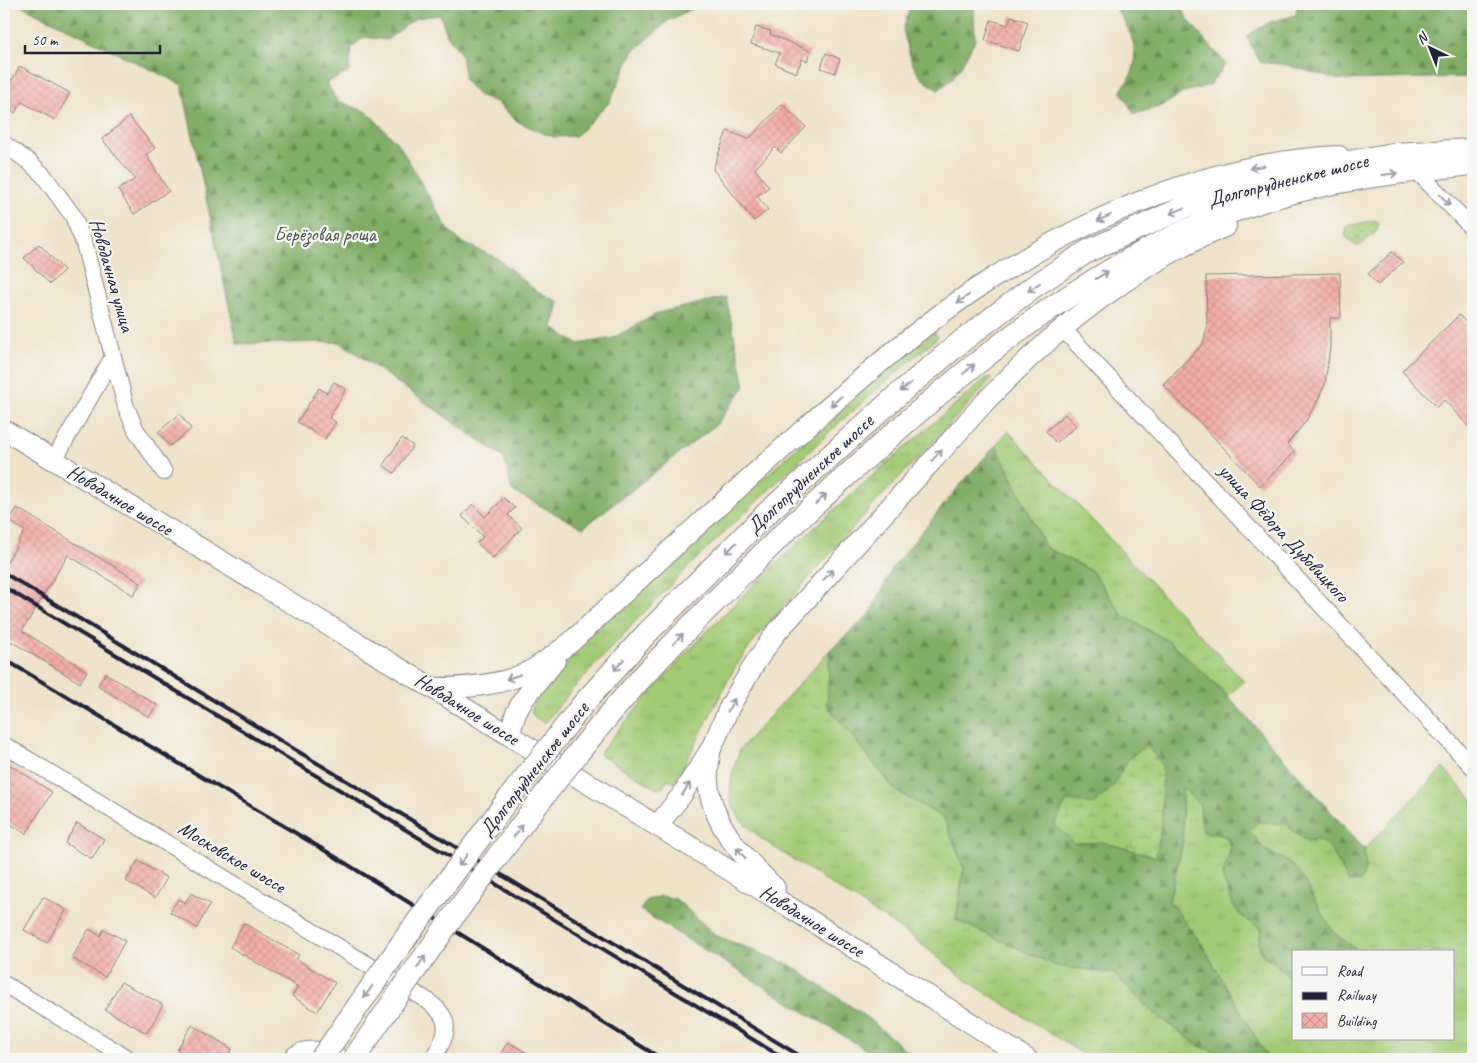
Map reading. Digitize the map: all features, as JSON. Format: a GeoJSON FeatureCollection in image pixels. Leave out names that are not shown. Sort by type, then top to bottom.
{"type":"FeatureCollection","features":[{"type":"Feature","properties":{"kind":"main road","name":"Долгопрудненское шоссе"},"geometry":{"type":"LineString","coordinates":[[322,1059],[407,936],[506,802],[584,703],[647,634],[766,514],[901,392],[962,341],[1033,287],[1088,251],[1189,205],[1252,184],[1321,167],[1393,154],[1473,150]]}},
{"type":"Feature","properties":{"kind":"main road","name":"Долгопрудненское шоссе"},"geometry":{"type":"LineString","coordinates":[[354,1059],[429,951],[522,826],[605,720],[666,652],[785,532],[918,412],[978,362],[1049,309],[1094,279],[1202,223],[1257,203],[1329,183],[1416,170],[1473,164]]}},
{"type":"Feature","properties":{"kind":"main road"},"geometry":{"type":"LineString","coordinates":[[294,1059],[297,1056],[317,1052],[338,1059]]}},
{"type":"Feature","properties":{"kind":"street","name":"Новодачная улица"},"geometry":{"type":"LineString","coordinates":[[4,144],[28,161],[44,176],[73,216],[84,243],[126,406],[136,430],[164,472]]}},
{"type":"Feature","properties":{"kind":"street"},"geometry":{"type":"LineString","coordinates":[[508,735],[523,700],[570,644],[848,390],[953,305],[1000,274],[1043,249],[1138,202],[1188,184],[1244,169],[1311,158],[1393,154]]}},
{"type":"Feature","properties":{"kind":"street"},"geometry":{"type":"LineString","coordinates":[[1416,170],[1473,229]]}},
{"type":"Feature","properties":{"kind":"street"},"geometry":{"type":"LineString","coordinates":[[657,826],[682,796],[711,749],[730,706],[755,663],[775,634],[984,404],[1036,353],[1063,329],[1158,261],[1204,235],[1247,216],[1292,201],[1329,183]]}},
{"type":"Feature","properties":{"kind":"street","name":"улица Фёдора Дубовицкого"},"geometry":{"type":"LineString","coordinates":[[1063,329],[1473,767]]}},
{"type":"Feature","properties":{"kind":"street","name":"Новодачная улица"},"geometry":{"type":"LineString","coordinates":[[54,460],[113,357]]}},
{"type":"Feature","properties":{"kind":"street","name":"Новодачное шоссе"},"geometry":{"type":"LineString","coordinates":[[4,430],[433,688],[799,913],[1027,1059]]}},
{"type":"Feature","properties":{"kind":"street"},"geometry":{"type":"LineString","coordinates":[[433,688],[450,688],[512,678],[541,664],[570,644]]}},
{"type":"Feature","properties":{"kind":"street","name":"Московское шоссе"},"geometry":{"type":"LineString","coordinates":[[4,745],[428,1001],[443,1016],[446,1026],[444,1041],[432,1059]]}},
{"type":"Feature","properties":{"kind":"street"},"geometry":{"type":"LineString","coordinates":[[711,749],[708,781],[714,807],[726,833],[755,869],[799,913]]}},
{"type":"Feature","properties":{"kind":"street"},"geometry":{"type":"LineString","coordinates":[[4,984],[129,1059]]}},
{"type":"Feature","properties":{"kind":"green space","name":"Берёзовая роща"},"geometry":{"type":"Polygon","coordinates":[[[18,4],[702,4],[669,20],[633,52],[609,103],[576,136],[554,137],[537,131],[517,121],[496,102],[478,95],[465,81],[461,54],[447,35],[440,15],[416,18],[387,40],[364,37],[352,47],[349,72],[326,83],[338,101],[367,112],[400,146],[448,229],[461,242],[497,258],[535,290],[559,302],[553,328],[578,344],[613,338],[658,313],[726,297],[745,386],[717,424],[583,528],[512,491],[504,458],[340,342],[237,344],[182,85],[18,4]]]}},
{"type":"Feature","properties":{"kind":"green space"},"geometry":{"type":"Polygon","coordinates":[[[911,4],[974,4],[975,40],[960,68],[951,80],[938,90],[921,78],[912,63],[903,30],[911,4]]]}},
{"type":"Feature","properties":{"kind":"green space"},"geometry":{"type":"Polygon","coordinates":[[[1112,4],[1180,4],[1188,20],[1226,64],[1210,85],[1184,92],[1162,106],[1134,114],[1121,91],[1131,76],[1135,57],[1134,49],[1130,33],[1112,4]]]}},
{"type":"Feature","properties":{"kind":"green space"},"geometry":{"type":"Polygon","coordinates":[[[1297,4],[1473,4],[1473,77],[1340,80],[1286,65],[1260,62],[1246,36],[1270,22],[1296,15],[1297,4]]]}},
{"type":"Feature","properties":{"kind":"green space"},"geometry":{"type":"Polygon","coordinates":[[[1375,220],[1378,222],[1377,231],[1361,245],[1356,246],[1346,237],[1345,228],[1348,226],[1375,220]]]}},
{"type":"Feature","properties":{"kind":"green space"},"geometry":{"type":"Polygon","coordinates":[[[934,332],[938,337],[841,421],[688,567],[570,692],[545,723],[535,717],[532,712],[533,705],[547,687],[543,680],[565,658],[828,420],[934,332]]]}},
{"type":"Feature","properties":{"kind":"green space"},"geometry":{"type":"Polygon","coordinates":[[[988,377],[992,379],[867,512],[756,638],[734,669],[675,783],[668,779],[662,788],[656,788],[599,754],[642,702],[735,603],[834,510],[988,377]]]}},
{"type":"Feature","properties":{"kind":"green space"},"geometry":{"type":"Polygon","coordinates":[[[1008,431],[1244,681],[1228,696],[1170,642],[1123,616],[1092,571],[1046,548],[996,445],[1008,431]]]}},
{"type":"Feature","properties":{"kind":"green space"},"geometry":{"type":"Polygon","coordinates":[[[996,445],[1046,548],[1092,571],[1123,616],[1170,642],[1228,696],[1364,849],[1366,867],[1361,881],[1349,882],[1330,848],[1318,840],[1305,841],[1286,824],[1259,822],[1249,830],[1265,850],[1290,863],[1299,873],[1334,933],[1357,950],[1292,950],[1292,985],[1284,972],[1263,954],[1260,945],[1262,929],[1240,915],[1233,904],[1222,877],[1230,851],[1228,837],[1202,831],[1200,805],[1182,787],[1183,841],[1169,901],[1201,943],[1268,1059],[1238,1059],[1199,1046],[1153,1012],[1113,973],[1057,966],[956,920],[964,868],[944,818],[896,791],[827,705],[830,650],[870,614],[893,567],[960,485],[996,445]],[[1147,744],[1127,761],[1114,785],[1094,804],[1067,800],[1075,843],[1103,842],[1156,857],[1147,744]]]}},
{"type":"Feature","properties":{"kind":"green space"},"geometry":{"type":"Polygon","coordinates":[[[830,650],[827,705],[896,791],[944,818],[964,868],[956,920],[1057,966],[1113,973],[1153,1012],[1199,1046],[1238,1059],[1091,1059],[969,982],[911,936],[760,838],[740,819],[730,800],[732,773],[740,749],[830,650]]]}},
{"type":"Feature","properties":{"kind":"green space"},"geometry":{"type":"Polygon","coordinates":[[[1146,744],[1162,766],[1162,819],[1156,857],[1103,842],[1074,843],[1055,824],[1067,800],[1094,804],[1114,785],[1127,761],[1146,744]]]}},
{"type":"Feature","properties":{"kind":"green space"},"geometry":{"type":"Polygon","coordinates":[[[1443,768],[1473,800],[1473,1059],[1268,1059],[1201,943],[1169,901],[1183,841],[1181,786],[1212,816],[1225,834],[1230,851],[1223,878],[1240,915],[1262,929],[1258,943],[1263,955],[1285,971],[1292,985],[1292,1040],[1454,1040],[1454,950],[1357,950],[1334,933],[1299,873],[1290,863],[1265,850],[1248,830],[1259,822],[1286,824],[1305,841],[1318,840],[1330,848],[1349,882],[1366,867],[1364,849],[1443,768]]]}},
{"type":"Feature","properties":{"kind":"green space"},"geometry":{"type":"Polygon","coordinates":[[[662,896],[676,899],[715,935],[790,965],[865,1016],[917,1059],[881,1059],[640,910],[647,900],[662,896]]]}},
{"type":"Feature","properties":{"kind":"building"},"geometry":{"type":"Polygon","coordinates":[[[1011,16],[1028,22],[1019,51],[985,40],[991,20],[1008,25],[1011,16]]]}},
{"type":"Feature","properties":{"kind":"building"},"geometry":{"type":"Polygon","coordinates":[[[756,27],[771,31],[770,34],[810,51],[807,61],[802,59],[796,73],[775,64],[780,53],[751,44],[756,27]]]}},
{"type":"Feature","properties":{"kind":"building"},"geometry":{"type":"Polygon","coordinates":[[[826,53],[840,59],[835,73],[821,68],[826,53]]]}},
{"type":"Feature","properties":{"kind":"building"},"geometry":{"type":"Polygon","coordinates":[[[20,66],[70,93],[55,120],[22,102],[15,113],[4,107],[4,76],[12,80],[20,66]]]}},
{"type":"Feature","properties":{"kind":"building"},"geometry":{"type":"Polygon","coordinates":[[[782,104],[806,127],[781,153],[775,147],[755,169],[769,187],[757,196],[768,210],[754,221],[713,169],[727,131],[749,139],[782,104]]]}},
{"type":"Feature","properties":{"kind":"building"},"geometry":{"type":"Polygon","coordinates":[[[129,117],[155,148],[146,155],[169,191],[134,214],[118,190],[135,179],[102,139],[129,117]]]}},
{"type":"Feature","properties":{"kind":"building"},"geometry":{"type":"Polygon","coordinates":[[[39,244],[64,270],[50,284],[24,258],[39,244]]]}},
{"type":"Feature","properties":{"kind":"building"},"geometry":{"type":"Polygon","coordinates":[[[1392,252],[1403,262],[1378,285],[1368,274],[1392,252]]]}},
{"type":"Feature","properties":{"kind":"building"},"geometry":{"type":"Polygon","coordinates":[[[1340,273],[1341,318],[1330,318],[1330,347],[1325,384],[1306,421],[1287,444],[1295,452],[1260,486],[1163,384],[1203,344],[1207,327],[1206,276],[1340,273]]]}},
{"type":"Feature","properties":{"kind":"building"},"geometry":{"type":"Polygon","coordinates":[[[1459,315],[1473,330],[1473,431],[1444,400],[1437,407],[1402,371],[1459,315]]]}},
{"type":"Feature","properties":{"kind":"building"},"geometry":{"type":"Polygon","coordinates":[[[334,382],[346,389],[329,418],[336,422],[325,439],[297,422],[319,388],[327,393],[334,382]]]}},
{"type":"Feature","properties":{"kind":"building"},"geometry":{"type":"Polygon","coordinates":[[[180,414],[191,429],[170,446],[158,432],[180,414]]]}},
{"type":"Feature","properties":{"kind":"building"},"geometry":{"type":"Polygon","coordinates":[[[1065,414],[1076,426],[1056,443],[1046,431],[1065,414]]]}},
{"type":"Feature","properties":{"kind":"building"},"geometry":{"type":"Polygon","coordinates":[[[402,438],[413,446],[394,473],[383,465],[402,438]]]}},
{"type":"Feature","properties":{"kind":"building"},"geometry":{"type":"Polygon","coordinates":[[[504,498],[515,508],[508,515],[522,528],[493,558],[477,543],[483,537],[462,516],[473,504],[485,517],[504,498]]]}},
{"type":"Feature","properties":{"kind":"building"},"geometry":{"type":"Polygon","coordinates":[[[17,508],[141,583],[133,595],[68,555],[46,591],[22,631],[87,671],[80,683],[4,637],[4,567],[25,531],[9,521],[17,508]]]}},
{"type":"Feature","properties":{"kind":"building"},"geometry":{"type":"Polygon","coordinates":[[[105,673],[157,705],[149,717],[98,686],[105,673]]]}},
{"type":"Feature","properties":{"kind":"building"},"geometry":{"type":"Polygon","coordinates":[[[4,761],[52,792],[26,834],[4,820],[4,761]]]}},
{"type":"Feature","properties":{"kind":"building"},"geometry":{"type":"Polygon","coordinates":[[[77,823],[104,839],[92,859],[65,843],[77,823]]]}},
{"type":"Feature","properties":{"kind":"building"},"geometry":{"type":"Polygon","coordinates":[[[138,861],[167,878],[155,898],[126,881],[138,861]]]}},
{"type":"Feature","properties":{"kind":"building"},"geometry":{"type":"Polygon","coordinates":[[[191,893],[210,904],[197,928],[170,912],[178,899],[185,903],[191,893]]]}},
{"type":"Feature","properties":{"kind":"building"},"geometry":{"type":"Polygon","coordinates":[[[43,897],[66,910],[47,943],[24,930],[43,897]]]}},
{"type":"Feature","properties":{"kind":"building"},"geometry":{"type":"Polygon","coordinates":[[[244,923],[299,955],[296,959],[335,983],[317,1012],[292,996],[298,987],[230,947],[244,923]]]}},
{"type":"Feature","properties":{"kind":"building"},"geometry":{"type":"Polygon","coordinates":[[[89,929],[100,936],[104,929],[125,941],[105,977],[72,958],[89,929]]]}},
{"type":"Feature","properties":{"kind":"building"},"geometry":{"type":"Polygon","coordinates":[[[121,982],[163,1005],[147,1033],[105,1010],[121,982]]]}},
{"type":"Feature","properties":{"kind":"building"},"geometry":{"type":"Polygon","coordinates":[[[192,1025],[232,1049],[226,1059],[193,1059],[177,1050],[192,1025]]]}},
{"type":"Feature","properties":{"kind":"building"},"geometry":{"type":"Polygon","coordinates":[[[508,1042],[537,1059],[497,1059],[508,1042]]]}},
{"type":"Feature","properties":{"kind":"railway"},"geometry":{"type":"LineString","coordinates":[[4,573],[805,1059]]}},
{"type":"Feature","properties":{"kind":"railway"},"geometry":{"type":"LineString","coordinates":[[4,587],[785,1059]]}},
{"type":"Feature","properties":{"kind":"railway"},"geometry":{"type":"LineString","coordinates":[[4,659],[329,853],[662,1059]]}}]}
